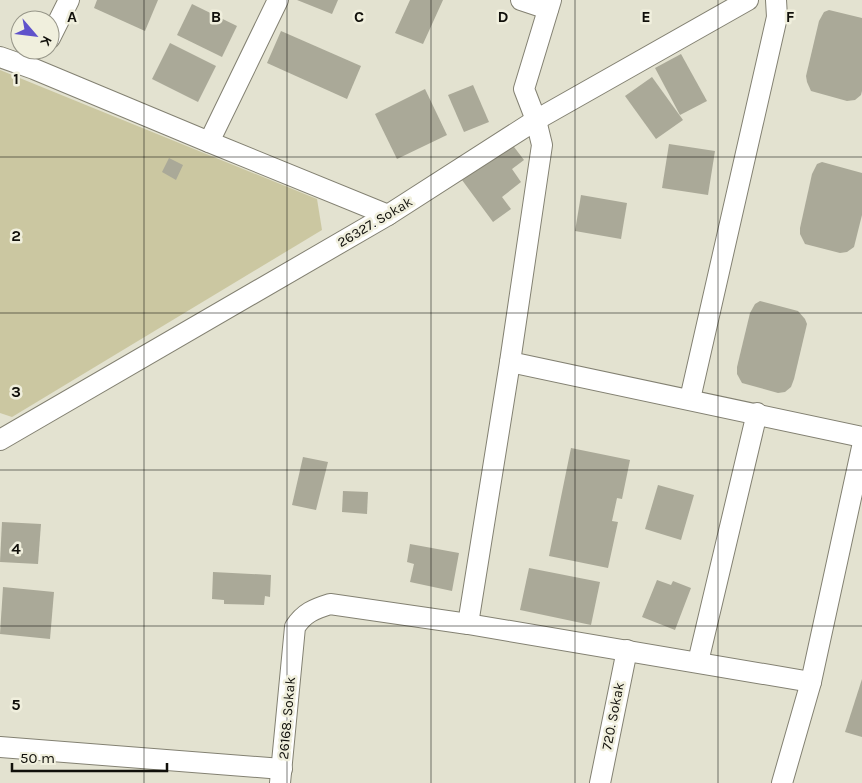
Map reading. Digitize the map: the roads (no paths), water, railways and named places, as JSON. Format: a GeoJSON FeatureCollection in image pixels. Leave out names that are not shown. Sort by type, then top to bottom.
{"type":"FeatureCollection","features":[{"type":"Feature","properties":{"kind":"street"},"geometry":{"type":"LineString","coordinates":[[60,18],[69,0]]}},
{"type":"Feature","properties":{"kind":"street"},"geometry":{"type":"LineString","coordinates":[[208,142],[278,0]]}},
{"type":"Feature","properties":{"kind":"street"},"geometry":{"type":"LineString","coordinates":[[468,624],[510,362],[542,145],[536,120],[524,90],[550,5],[521,0]]}},
{"type":"Feature","properties":{"kind":"street","name":"26327. Sokak"},"geometry":{"type":"LineString","coordinates":[[0,440],[388,215],[536,120],[748,0]]}},
{"type":"Feature","properties":{"kind":"street"},"geometry":{"type":"LineString","coordinates":[[690,399],[777,17],[776,0]]}},
{"type":"Feature","properties":{"kind":"street"},"geometry":{"type":"LineString","coordinates":[[0,57],[34,69],[388,215]]}},
{"type":"Feature","properties":{"kind":"street"},"geometry":{"type":"LineString","coordinates":[[34,69],[39,60]]}},
{"type":"Feature","properties":{"kind":"street"},"geometry":{"type":"LineString","coordinates":[[510,362],[757,413],[862,437]]}},
{"type":"Feature","properties":{"kind":"street"},"geometry":{"type":"LineString","coordinates":[[698,662],[757,413]]}},
{"type":"Feature","properties":{"kind":"street"},"geometry":{"type":"LineString","coordinates":[[782,783],[811,682],[862,447]]}},
{"type":"Feature","properties":{"kind":"street","name":"26168. Sokak"},"geometry":{"type":"LineString","coordinates":[[281,776],[295,626],[301,617],[313,609],[330,604],[468,624],[811,682]]}},
{"type":"Feature","properties":{"kind":"street","name":"720. Sokak"},"geometry":{"type":"LineString","coordinates":[[600,783],[627,650]]}},
{"type":"Feature","properties":{"kind":"street"},"geometry":{"type":"LineString","coordinates":[[0,747],[281,776]]}}]}
